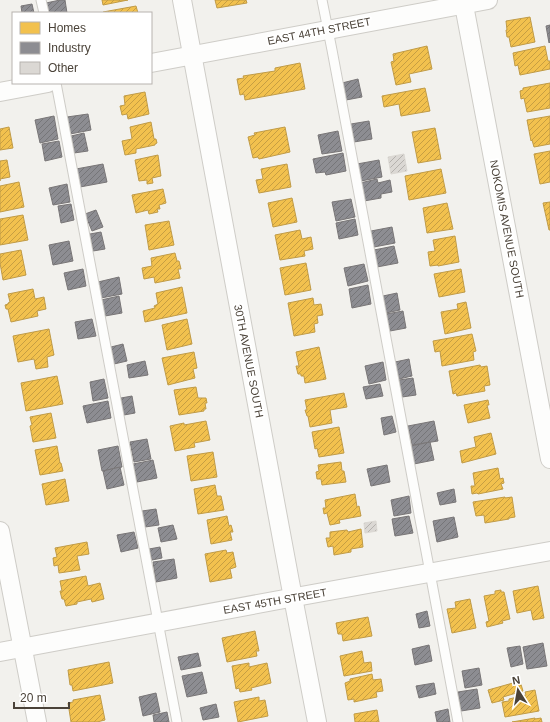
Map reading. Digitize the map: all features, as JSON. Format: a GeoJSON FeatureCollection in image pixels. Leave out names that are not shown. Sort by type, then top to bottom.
{"type":"FeatureCollection","features":[{"type":"Feature","properties":{"kind":"street","name":"30TH AVENUE SOUTH"},"geometry":{"type":"LineString","coordinates":[[182,0],[293,597],[318,722]]}},
{"type":"Feature","properties":{"kind":"street","name":"EAST 44TH STREET"},"geometry":{"type":"LineString","coordinates":[[152,63],[328,30],[463,2],[488,0]]}},
{"type":"Feature","properties":{"kind":"street","name":"NOKOMIS AVENUE SOUTH"},"geometry":{"type":"LineString","coordinates":[[463,2],[550,459]]}},
{"type":"Feature","properties":{"kind":"street"},"geometry":{"type":"LineString","coordinates":[[0,92],[43,84]]}},
{"type":"Feature","properties":{"kind":"street"},"geometry":{"type":"LineString","coordinates":[[0,531],[36,722]]}},
{"type":"Feature","properties":{"kind":"street","name":"EAST 45TH STREET"},"geometry":{"type":"LineString","coordinates":[[0,652],[550,551]]}},
{"type":"Feature","properties":{"kind":"lane"},"geometry":{"type":"LineString","coordinates":[[41,0],[44,12]]}},
{"type":"Feature","properties":{"kind":"lane"},"geometry":{"type":"LineString","coordinates":[[322,0],[458,722]]}},
{"type":"Feature","properties":{"kind":"lane"},"geometry":{"type":"LineString","coordinates":[[56,84],[177,722]]}},
{"type":"Feature","properties":{"kind":"building: Homes"},"geometry":{"type":"Polygon","coordinates":[[[102,0],[128,0],[103,5],[102,0]]]}},
{"type":"Feature","properties":{"kind":"building: Homes"},"geometry":{"type":"Polygon","coordinates":[[[215,0],[246,0],[247,3],[217,8],[215,0]]]}},
{"type":"Feature","properties":{"kind":"building: Homes"},"geometry":{"type":"Polygon","coordinates":[[[136,6],[138,12],[103,12],[136,6]]]}},
{"type":"Feature","properties":{"kind":"building: Homes"},"geometry":{"type":"Polygon","coordinates":[[[530,17],[535,42],[511,47],[509,37],[507,37],[506,21],[530,17]]]}},
{"type":"Feature","properties":{"kind":"building: Homes"},"geometry":{"type":"Polygon","coordinates":[[[427,46],[432,69],[409,74],[411,82],[396,85],[391,62],[394,61],[393,54],[427,46]]]}},
{"type":"Feature","properties":{"kind":"building: Homes"},"geometry":{"type":"Polygon","coordinates":[[[545,46],[548,61],[550,61],[550,69],[520,75],[518,65],[515,66],[513,53],[545,46]]]}},
{"type":"Feature","properties":{"kind":"building: Homes"},"geometry":{"type":"Polygon","coordinates":[[[300,63],[305,89],[245,100],[244,94],[240,95],[237,79],[244,78],[243,76],[275,71],[275,68],[300,63]]]}},
{"type":"Feature","properties":{"kind":"building: Homes"},"geometry":{"type":"Polygon","coordinates":[[[550,83],[550,108],[527,112],[524,98],[521,99],[520,91],[523,90],[523,88],[550,83]]]}},
{"type":"Feature","properties":{"kind":"building: Homes"},"geometry":{"type":"Polygon","coordinates":[[[425,88],[430,111],[401,116],[399,104],[384,107],[382,96],[425,88]]]}},
{"type":"Feature","properties":{"kind":"building: Homes"},"geometry":{"type":"Polygon","coordinates":[[[145,92],[149,114],[128,119],[127,114],[122,115],[120,106],[125,105],[124,96],[145,92]]]}},
{"type":"Feature","properties":{"kind":"building: Homes"},"geometry":{"type":"Polygon","coordinates":[[[550,116],[550,144],[534,147],[532,140],[531,141],[527,120],[550,116]]]}},
{"type":"Feature","properties":{"kind":"building: Homes"},"geometry":{"type":"Polygon","coordinates":[[[151,122],[154,139],[156,139],[157,143],[155,145],[136,149],[136,153],[125,155],[122,141],[132,139],[130,127],[151,122]]]}},
{"type":"Feature","properties":{"kind":"building: Homes"},"geometry":{"type":"Polygon","coordinates":[[[9,127],[13,148],[0,150],[0,129],[9,127]]]}},
{"type":"Feature","properties":{"kind":"building: Homes"},"geometry":{"type":"Polygon","coordinates":[[[285,127],[290,152],[259,159],[258,157],[253,158],[248,137],[255,135],[254,133],[285,127]]]}},
{"type":"Feature","properties":{"kind":"building: Homes"},"geometry":{"type":"Polygon","coordinates":[[[435,128],[441,159],[418,163],[412,132],[435,128]]]}},
{"type":"Feature","properties":{"kind":"building: Homes"},"geometry":{"type":"Polygon","coordinates":[[[550,151],[550,182],[540,184],[534,154],[550,151]]]}},
{"type":"Feature","properties":{"kind":"building: Homes"},"geometry":{"type":"Polygon","coordinates":[[[158,155],[161,176],[152,178],[153,183],[147,184],[147,180],[139,181],[135,160],[158,155]]]}},
{"type":"Feature","properties":{"kind":"building: Homes"},"geometry":{"type":"Polygon","coordinates":[[[7,160],[10,177],[0,179],[0,161],[7,160]]]}},
{"type":"Feature","properties":{"kind":"building: Homes"},"geometry":{"type":"Polygon","coordinates":[[[287,164],[291,187],[259,193],[256,180],[263,179],[261,169],[287,164]]]}},
{"type":"Feature","properties":{"kind":"building: Homes"},"geometry":{"type":"Polygon","coordinates":[[[441,169],[446,193],[409,200],[405,176],[441,169]]]}},
{"type":"Feature","properties":{"kind":"building: Homes"},"geometry":{"type":"Polygon","coordinates":[[[19,182],[24,207],[0,212],[0,186],[19,182]]]}},
{"type":"Feature","properties":{"kind":"building: Homes"},"geometry":{"type":"Polygon","coordinates":[[[163,189],[166,203],[159,205],[160,209],[157,209],[158,212],[149,214],[148,210],[136,213],[132,195],[163,189]]]}},
{"type":"Feature","properties":{"kind":"building: Homes"},"geometry":{"type":"Polygon","coordinates":[[[292,198],[297,222],[273,227],[268,203],[292,198]]]}},
{"type":"Feature","properties":{"kind":"building: Homes"},"geometry":{"type":"Polygon","coordinates":[[[550,202],[550,230],[549,230],[543,203],[550,202]]]}},
{"type":"Feature","properties":{"kind":"building: Homes"},"geometry":{"type":"Polygon","coordinates":[[[447,203],[453,229],[427,233],[423,208],[447,203]]]}},
{"type":"Feature","properties":{"kind":"building: Homes"},"geometry":{"type":"Polygon","coordinates":[[[23,215],[28,240],[0,245],[0,219],[23,215]]]}},
{"type":"Feature","properties":{"kind":"building: Homes"},"geometry":{"type":"Polygon","coordinates":[[[169,221],[174,245],[149,250],[145,225],[169,221]]]}},
{"type":"Feature","properties":{"kind":"building: Homes"},"geometry":{"type":"Polygon","coordinates":[[[300,230],[302,239],[311,237],[313,249],[304,251],[305,256],[280,260],[275,235],[300,230]]]}},
{"type":"Feature","properties":{"kind":"building: Homes"},"geometry":{"type":"Polygon","coordinates":[[[455,236],[459,262],[430,266],[428,252],[435,251],[433,240],[455,236]]]}},
{"type":"Feature","properties":{"kind":"building: Homes"},"geometry":{"type":"Polygon","coordinates":[[[21,250],[26,275],[3,280],[0,254],[21,250]]]}},
{"type":"Feature","properties":{"kind":"building: Homes"},"geometry":{"type":"Polygon","coordinates":[[[175,253],[181,269],[178,269],[180,278],[155,283],[154,277],[144,279],[142,268],[152,266],[151,258],[175,253]]]}},
{"type":"Feature","properties":{"kind":"building: Homes"},"geometry":{"type":"Polygon","coordinates":[[[306,263],[311,290],[285,295],[280,268],[306,263]]]}},
{"type":"Feature","properties":{"kind":"building: Homes"},"geometry":{"type":"Polygon","coordinates":[[[461,269],[465,292],[439,297],[434,274],[461,269]]]}},
{"type":"Feature","properties":{"kind":"building: Homes"},"geometry":{"type":"Polygon","coordinates":[[[182,287],[187,313],[145,322],[143,311],[155,308],[154,306],[158,304],[156,293],[182,287]]]}},
{"type":"Feature","properties":{"kind":"building: Homes"},"geometry":{"type":"Polygon","coordinates":[[[33,289],[35,299],[44,297],[46,309],[37,311],[38,316],[11,322],[8,309],[6,309],[5,305],[10,302],[8,294],[33,289]]]}},
{"type":"Feature","properties":{"kind":"building: Homes"},"geometry":{"type":"Polygon","coordinates":[[[313,298],[314,305],[321,304],[323,315],[317,316],[318,323],[314,324],[315,332],[294,336],[288,303],[313,298]]]}},
{"type":"Feature","properties":{"kind":"building: Homes"},"geometry":{"type":"Polygon","coordinates":[[[466,302],[471,328],[445,334],[441,312],[458,309],[457,304],[466,302]]]}},
{"type":"Feature","properties":{"kind":"building: Homes"},"geometry":{"type":"Polygon","coordinates":[[[187,319],[192,344],[167,350],[162,325],[187,319]]]}},
{"type":"Feature","properties":{"kind":"building: Homes"},"geometry":{"type":"Polygon","coordinates":[[[49,329],[54,355],[47,357],[48,367],[36,369],[34,359],[18,362],[13,336],[49,329]]]}},
{"type":"Feature","properties":{"kind":"building: Homes"},"geometry":{"type":"Polygon","coordinates":[[[472,334],[476,351],[473,352],[474,360],[442,366],[440,351],[435,352],[433,341],[472,334]]]}},
{"type":"Feature","properties":{"kind":"building: Homes"},"geometry":{"type":"Polygon","coordinates":[[[319,347],[326,379],[305,383],[304,376],[298,374],[296,366],[299,366],[296,352],[319,347]]]}},
{"type":"Feature","properties":{"kind":"building: Homes"},"geometry":{"type":"Polygon","coordinates":[[[194,352],[197,368],[193,369],[195,378],[168,385],[162,358],[194,352]]]}},
{"type":"Feature","properties":{"kind":"building: Homes"},"geometry":{"type":"Polygon","coordinates":[[[480,365],[481,367],[487,366],[490,385],[484,386],[485,391],[457,396],[456,393],[453,394],[449,371],[480,365]]]}},
{"type":"Feature","properties":{"kind":"building: Homes"},"geometry":{"type":"Polygon","coordinates":[[[57,376],[63,404],[26,411],[21,383],[57,376]]]}},
{"type":"Feature","properties":{"kind":"building: Homes"},"geometry":{"type":"Polygon","coordinates":[[[196,387],[198,398],[206,398],[206,409],[204,409],[204,411],[179,415],[174,390],[196,387]]]}},
{"type":"Feature","properties":{"kind":"building: Homes"},"geometry":{"type":"Polygon","coordinates":[[[344,393],[347,407],[330,410],[332,423],[310,427],[305,410],[307,410],[305,400],[344,393]]]}},
{"type":"Feature","properties":{"kind":"building: Homes"},"geometry":{"type":"Polygon","coordinates":[[[488,400],[489,405],[487,405],[490,418],[468,423],[464,405],[488,400]]]}},
{"type":"Feature","properties":{"kind":"building: Homes"},"geometry":{"type":"Polygon","coordinates":[[[51,413],[56,438],[33,442],[30,417],[51,413]]]}},
{"type":"Feature","properties":{"kind":"building: Homes"},"geometry":{"type":"Polygon","coordinates":[[[206,421],[210,440],[194,443],[195,447],[175,451],[170,426],[206,421]]]}},
{"type":"Feature","properties":{"kind":"building: Homes"},"geometry":{"type":"Polygon","coordinates":[[[339,427],[344,453],[319,457],[317,448],[315,449],[312,432],[339,427]]]}},
{"type":"Feature","properties":{"kind":"building: Homes"},"geometry":{"type":"Polygon","coordinates":[[[491,433],[496,454],[462,463],[460,451],[476,447],[474,437],[491,433]]]}},
{"type":"Feature","properties":{"kind":"building: Homes"},"geometry":{"type":"Polygon","coordinates":[[[57,446],[63,471],[40,475],[35,450],[57,446]]]}},
{"type":"Feature","properties":{"kind":"building: Homes"},"geometry":{"type":"Polygon","coordinates":[[[213,452],[217,477],[191,481],[187,456],[213,452]]]}},
{"type":"Feature","properties":{"kind":"building: Homes"},"geometry":{"type":"Polygon","coordinates":[[[341,462],[342,471],[344,471],[346,482],[322,485],[321,479],[317,479],[316,472],[319,471],[318,465],[341,462]]]}},
{"type":"Feature","properties":{"kind":"building: Homes"},"geometry":{"type":"Polygon","coordinates":[[[498,468],[500,479],[503,478],[504,483],[501,484],[503,489],[472,494],[471,486],[475,486],[473,473],[498,468]]]}},
{"type":"Feature","properties":{"kind":"building: Homes"},"geometry":{"type":"Polygon","coordinates":[[[65,479],[69,501],[46,505],[42,484],[65,479]]]}},
{"type":"Feature","properties":{"kind":"building: Homes"},"geometry":{"type":"Polygon","coordinates":[[[215,485],[217,496],[221,496],[224,510],[198,514],[194,489],[215,485]]]}},
{"type":"Feature","properties":{"kind":"building: Homes"},"geometry":{"type":"Polygon","coordinates":[[[355,494],[357,507],[359,506],[361,516],[339,520],[340,523],[330,525],[327,513],[324,514],[323,508],[326,508],[325,500],[355,494]]]}},
{"type":"Feature","properties":{"kind":"building: Homes"},"geometry":{"type":"Polygon","coordinates":[[[512,497],[515,517],[485,523],[484,515],[476,516],[473,502],[512,497]]]}},
{"type":"Feature","properties":{"kind":"building: Homes"},"geometry":{"type":"Polygon","coordinates":[[[227,516],[229,526],[231,525],[233,532],[230,532],[232,540],[211,544],[207,520],[227,516]]]}},
{"type":"Feature","properties":{"kind":"building: Homes"},"geometry":{"type":"Polygon","coordinates":[[[361,529],[363,547],[351,549],[351,552],[334,555],[333,546],[328,547],[326,538],[330,538],[330,532],[347,530],[348,532],[361,529]]]}},
{"type":"Feature","properties":{"kind":"building: Homes"},"geometry":{"type":"Polygon","coordinates":[[[87,542],[89,554],[77,556],[80,570],[59,573],[58,565],[54,566],[53,558],[57,557],[55,548],[87,542]]]}},
{"type":"Feature","properties":{"kind":"building: Homes"},"geometry":{"type":"Polygon","coordinates":[[[226,550],[227,553],[233,552],[236,567],[230,569],[232,578],[210,582],[205,554],[226,550]]]}},
{"type":"Feature","properties":{"kind":"building: Homes"},"geometry":{"type":"Polygon","coordinates":[[[86,576],[88,586],[100,583],[104,599],[92,602],[91,599],[66,606],[60,591],[62,591],[60,581],[86,576]]]}},
{"type":"Feature","properties":{"kind":"building: Homes"},"geometry":{"type":"Polygon","coordinates":[[[538,586],[544,618],[533,620],[531,610],[517,613],[513,591],[538,586]]]}},
{"type":"Feature","properties":{"kind":"building: Homes"},"geometry":{"type":"Polygon","coordinates":[[[501,590],[501,592],[504,592],[510,619],[502,621],[503,623],[487,627],[486,622],[489,621],[484,596],[495,594],[495,591],[501,590]]]}},
{"type":"Feature","properties":{"kind":"building: Homes"},"geometry":{"type":"Polygon","coordinates":[[[470,599],[476,628],[452,633],[447,609],[456,608],[455,602],[470,599]]]}},
{"type":"Feature","properties":{"kind":"building: Homes"},"geometry":{"type":"Polygon","coordinates":[[[368,617],[372,636],[343,641],[342,634],[338,634],[336,623],[368,617]]]}},
{"type":"Feature","properties":{"kind":"building: Homes"},"geometry":{"type":"Polygon","coordinates":[[[255,631],[259,651],[256,651],[257,656],[227,662],[222,638],[255,631]]]}},
{"type":"Feature","properties":{"kind":"building: Homes"},"geometry":{"type":"Polygon","coordinates":[[[362,651],[364,663],[371,662],[372,671],[344,676],[340,656],[362,651]]]}},
{"type":"Feature","properties":{"kind":"building: Homes"},"geometry":{"type":"Polygon","coordinates":[[[109,662],[113,683],[73,691],[72,685],[70,685],[68,670],[109,662]]]}},
{"type":"Feature","properties":{"kind":"building: Homes"},"geometry":{"type":"Polygon","coordinates":[[[249,663],[249,667],[267,663],[271,683],[251,688],[252,690],[240,692],[239,688],[236,689],[232,666],[249,663]]]}},
{"type":"Feature","properties":{"kind":"building: Homes"},"geometry":{"type":"Polygon","coordinates":[[[372,674],[373,680],[381,679],[383,691],[376,692],[377,697],[354,702],[354,699],[348,700],[345,683],[350,681],[350,679],[372,674]]]}},
{"type":"Feature","properties":{"kind":"building: Homes"},"geometry":{"type":"Polygon","coordinates":[[[520,681],[523,691],[503,697],[504,700],[492,703],[488,690],[520,681]]]}},
{"type":"Feature","properties":{"kind":"building: Homes"},"geometry":{"type":"Polygon","coordinates":[[[535,690],[539,711],[505,717],[502,702],[526,695],[525,692],[535,690]]]}},
{"type":"Feature","properties":{"kind":"building: Homes"},"geometry":{"type":"Polygon","coordinates":[[[100,695],[105,720],[97,722],[71,722],[68,703],[73,702],[73,700],[100,695]]]}},
{"type":"Feature","properties":{"kind":"building: Homes"},"geometry":{"type":"Polygon","coordinates":[[[259,697],[259,701],[265,700],[268,716],[238,722],[234,702],[259,697]]]}},
{"type":"Feature","properties":{"kind":"building: Homes"},"geometry":{"type":"Polygon","coordinates":[[[377,710],[379,722],[355,722],[354,714],[377,710]]]}},
{"type":"Feature","properties":{"kind":"building: Homes"},"geometry":{"type":"Polygon","coordinates":[[[541,718],[542,722],[512,722],[541,718]]]}},
{"type":"Feature","properties":{"kind":"building: Industry"},"geometry":{"type":"Polygon","coordinates":[[[65,0],[67,12],[48,12],[46,3],[65,0]]]}},
{"type":"Feature","properties":{"kind":"building: Industry"},"geometry":{"type":"Polygon","coordinates":[[[32,4],[34,12],[22,12],[21,6],[32,4]]]}},
{"type":"Feature","properties":{"kind":"building: Industry"},"geometry":{"type":"Polygon","coordinates":[[[550,25],[550,42],[549,43],[546,26],[550,25]]]}},
{"type":"Feature","properties":{"kind":"building: Industry"},"geometry":{"type":"Polygon","coordinates":[[[358,79],[362,97],[346,100],[342,83],[358,79]]]}},
{"type":"Feature","properties":{"kind":"building: Industry"},"geometry":{"type":"Polygon","coordinates":[[[88,114],[91,130],[70,134],[67,117],[88,114]]]}},
{"type":"Feature","properties":{"kind":"building: Industry"},"geometry":{"type":"Polygon","coordinates":[[[54,116],[58,139],[40,143],[35,120],[54,116]]]}},
{"type":"Feature","properties":{"kind":"building: Industry"},"geometry":{"type":"Polygon","coordinates":[[[369,121],[372,139],[354,142],[351,124],[369,121]]]}},
{"type":"Feature","properties":{"kind":"building: Industry"},"geometry":{"type":"Polygon","coordinates":[[[338,131],[342,151],[322,154],[318,135],[338,131]]]}},
{"type":"Feature","properties":{"kind":"building: Industry"},"geometry":{"type":"Polygon","coordinates":[[[84,133],[88,151],[74,153],[71,136],[84,133]]]}},
{"type":"Feature","properties":{"kind":"building: Industry"},"geometry":{"type":"Polygon","coordinates":[[[59,141],[62,157],[45,161],[42,144],[59,141]]]}},
{"type":"Feature","properties":{"kind":"building: Industry"},"geometry":{"type":"Polygon","coordinates":[[[343,153],[346,171],[326,175],[325,172],[316,173],[313,159],[343,153]]]}},
{"type":"Feature","properties":{"kind":"building: Industry"},"geometry":{"type":"Polygon","coordinates":[[[379,160],[382,177],[361,181],[357,164],[379,160]]]}},
{"type":"Feature","properties":{"kind":"building: Industry"},"geometry":{"type":"Polygon","coordinates":[[[103,164],[107,182],[80,187],[76,169],[103,164]]]}},
{"type":"Feature","properties":{"kind":"building: Industry"},"geometry":{"type":"Polygon","coordinates":[[[377,179],[378,183],[390,180],[392,192],[381,194],[381,198],[364,201],[360,183],[377,179]]]}},
{"type":"Feature","properties":{"kind":"building: Industry"},"geometry":{"type":"Polygon","coordinates":[[[67,184],[70,202],[53,205],[49,188],[67,184]]]}},
{"type":"Feature","properties":{"kind":"building: Industry"},"geometry":{"type":"Polygon","coordinates":[[[351,199],[355,217],[336,221],[332,202],[351,199]]]}},
{"type":"Feature","properties":{"kind":"building: Industry"},"geometry":{"type":"Polygon","coordinates":[[[71,204],[74,220],[61,223],[58,206],[71,204]]]}},
{"type":"Feature","properties":{"kind":"building: Industry"},"geometry":{"type":"Polygon","coordinates":[[[96,210],[103,227],[92,231],[85,214],[96,210]]]}},
{"type":"Feature","properties":{"kind":"building: Industry"},"geometry":{"type":"Polygon","coordinates":[[[355,219],[358,235],[339,239],[336,223],[355,219]]]}},
{"type":"Feature","properties":{"kind":"building: Industry"},"geometry":{"type":"Polygon","coordinates":[[[392,227],[395,243],[374,247],[371,231],[392,227]]]}},
{"type":"Feature","properties":{"kind":"building: Industry"},"geometry":{"type":"Polygon","coordinates":[[[101,232],[105,249],[93,251],[90,234],[101,232]]]}},
{"type":"Feature","properties":{"kind":"building: Industry"},"geometry":{"type":"Polygon","coordinates":[[[69,241],[73,261],[53,265],[49,245],[69,241]]]}},
{"type":"Feature","properties":{"kind":"building: Industry"},"geometry":{"type":"Polygon","coordinates":[[[394,246],[398,263],[377,267],[374,250],[394,246]]]}},
{"type":"Feature","properties":{"kind":"building: Industry"},"geometry":{"type":"Polygon","coordinates":[[[364,264],[368,281],[348,286],[344,268],[364,264]]]}},
{"type":"Feature","properties":{"kind":"building: Industry"},"geometry":{"type":"Polygon","coordinates":[[[83,269],[86,286],[68,290],[64,273],[83,269]]]}},
{"type":"Feature","properties":{"kind":"building: Industry"},"geometry":{"type":"Polygon","coordinates":[[[119,277],[122,294],[101,298],[98,282],[119,277]]]}},
{"type":"Feature","properties":{"kind":"building: Industry"},"geometry":{"type":"Polygon","coordinates":[[[368,285],[371,304],[352,308],[349,289],[368,285]]]}},
{"type":"Feature","properties":{"kind":"building: Industry"},"geometry":{"type":"Polygon","coordinates":[[[397,293],[400,310],[386,313],[383,296],[397,293]]]}},
{"type":"Feature","properties":{"kind":"building: Industry"},"geometry":{"type":"Polygon","coordinates":[[[119,296],[122,313],[105,316],[101,300],[119,296]]]}},
{"type":"Feature","properties":{"kind":"building: Industry"},"geometry":{"type":"Polygon","coordinates":[[[403,311],[406,328],[390,331],[386,314],[403,311]]]}},
{"type":"Feature","properties":{"kind":"building: Industry"},"geometry":{"type":"Polygon","coordinates":[[[92,319],[96,336],[78,339],[75,322],[92,319]]]}},
{"type":"Feature","properties":{"kind":"building: Industry"},"geometry":{"type":"Polygon","coordinates":[[[123,344],[127,361],[114,364],[111,347],[123,344]]]}},
{"type":"Feature","properties":{"kind":"building: Industry"},"geometry":{"type":"Polygon","coordinates":[[[409,359],[412,376],[399,379],[395,362],[409,359]]]}},
{"type":"Feature","properties":{"kind":"building: Industry"},"geometry":{"type":"Polygon","coordinates":[[[145,361],[148,375],[129,378],[127,365],[145,361]]]}},
{"type":"Feature","properties":{"kind":"building: Industry"},"geometry":{"type":"Polygon","coordinates":[[[383,362],[386,380],[369,384],[365,366],[383,362]]]}},
{"type":"Feature","properties":{"kind":"building: Industry"},"geometry":{"type":"Polygon","coordinates":[[[413,378],[416,395],[402,397],[399,380],[413,378]]]}},
{"type":"Feature","properties":{"kind":"building: Industry"},"geometry":{"type":"Polygon","coordinates":[[[104,379],[108,398],[93,401],[90,382],[104,379]]]}},
{"type":"Feature","properties":{"kind":"building: Industry"},"geometry":{"type":"Polygon","coordinates":[[[380,384],[383,396],[366,399],[363,387],[380,384]]]}},
{"type":"Feature","properties":{"kind":"building: Industry"},"geometry":{"type":"Polygon","coordinates":[[[132,396],[135,413],[124,415],[121,398],[132,396]]]}},
{"type":"Feature","properties":{"kind":"building: Industry"},"geometry":{"type":"Polygon","coordinates":[[[108,401],[111,418],[87,423],[83,406],[108,401]]]}},
{"type":"Feature","properties":{"kind":"building: Industry"},"geometry":{"type":"Polygon","coordinates":[[[392,416],[396,432],[384,435],[381,418],[392,416]]]}},
{"type":"Feature","properties":{"kind":"building: Industry"},"geometry":{"type":"Polygon","coordinates":[[[434,421],[438,441],[412,445],[408,426],[434,421]]]}},
{"type":"Feature","properties":{"kind":"building: Industry"},"geometry":{"type":"Polygon","coordinates":[[[147,439],[151,459],[134,462],[130,442],[147,439]]]}},
{"type":"Feature","properties":{"kind":"building: Industry"},"geometry":{"type":"Polygon","coordinates":[[[430,442],[434,460],[414,464],[411,446],[430,442]]]}},
{"type":"Feature","properties":{"kind":"building: Industry"},"geometry":{"type":"Polygon","coordinates":[[[118,446],[122,467],[102,471],[98,450],[118,446]]]}},
{"type":"Feature","properties":{"kind":"building: Industry"},"geometry":{"type":"Polygon","coordinates":[[[153,460],[157,478],[137,482],[133,464],[153,460]]]}},
{"type":"Feature","properties":{"kind":"building: Industry"},"geometry":{"type":"Polygon","coordinates":[[[387,465],[390,482],[371,486],[367,469],[387,465]]]}},
{"type":"Feature","properties":{"kind":"building: Industry"},"geometry":{"type":"Polygon","coordinates":[[[120,467],[124,485],[107,489],[103,471],[120,467]]]}},
{"type":"Feature","properties":{"kind":"building: Industry"},"geometry":{"type":"Polygon","coordinates":[[[454,489],[456,502],[440,505],[437,493],[454,489]]]}},
{"type":"Feature","properties":{"kind":"building: Industry"},"geometry":{"type":"Polygon","coordinates":[[[409,496],[411,513],[394,516],[391,500],[409,496]]]}},
{"type":"Feature","properties":{"kind":"building: Industry"},"geometry":{"type":"Polygon","coordinates":[[[156,509],[159,525],[145,527],[142,511],[156,509]]]}},
{"type":"Feature","properties":{"kind":"building: Industry"},"geometry":{"type":"Polygon","coordinates":[[[409,516],[413,533],[395,536],[392,519],[409,516]]]}},
{"type":"Feature","properties":{"kind":"building: Industry"},"geometry":{"type":"Polygon","coordinates":[[[454,517],[458,537],[437,542],[433,521],[454,517]]]}},
{"type":"Feature","properties":{"kind":"building: Industry"},"geometry":{"type":"Polygon","coordinates":[[[173,525],[177,539],[161,542],[158,528],[173,525]]]}},
{"type":"Feature","properties":{"kind":"building: Industry"},"geometry":{"type":"Polygon","coordinates":[[[134,532],[138,548],[121,552],[117,535],[134,532]]]}},
{"type":"Feature","properties":{"kind":"building: Industry"},"geometry":{"type":"Polygon","coordinates":[[[160,547],[162,558],[152,560],[149,549],[160,547]]]}},
{"type":"Feature","properties":{"kind":"building: Industry"},"geometry":{"type":"Polygon","coordinates":[[[174,559],[177,578],[156,582],[153,562],[174,559]]]}},
{"type":"Feature","properties":{"kind":"building: Industry"},"geometry":{"type":"Polygon","coordinates":[[[427,611],[430,626],[419,628],[416,614],[427,611]]]}},
{"type":"Feature","properties":{"kind":"building: Industry"},"geometry":{"type":"Polygon","coordinates":[[[543,643],[547,666],[527,669],[523,647],[543,643]]]}},
{"type":"Feature","properties":{"kind":"building: Industry"},"geometry":{"type":"Polygon","coordinates":[[[429,645],[432,661],[415,665],[412,649],[429,645]]]}},
{"type":"Feature","properties":{"kind":"building: Industry"},"geometry":{"type":"Polygon","coordinates":[[[520,646],[523,664],[511,667],[507,648],[520,646]]]}},
{"type":"Feature","properties":{"kind":"building: Industry"},"geometry":{"type":"Polygon","coordinates":[[[198,653],[201,666],[181,670],[178,657],[198,653]]]}},
{"type":"Feature","properties":{"kind":"building: Industry"},"geometry":{"type":"Polygon","coordinates":[[[479,668],[482,685],[465,688],[462,671],[479,668]]]}},
{"type":"Feature","properties":{"kind":"building: Industry"},"geometry":{"type":"Polygon","coordinates":[[[202,672],[207,693],[187,697],[182,676],[202,672]]]}},
{"type":"Feature","properties":{"kind":"building: Industry"},"geometry":{"type":"Polygon","coordinates":[[[434,683],[436,694],[419,698],[416,686],[434,683]]]}},
{"type":"Feature","properties":{"kind":"building: Industry"},"geometry":{"type":"Polygon","coordinates":[[[477,689],[480,708],[461,711],[458,692],[477,689]]]}},
{"type":"Feature","properties":{"kind":"building: Industry"},"geometry":{"type":"Polygon","coordinates":[[[156,693],[160,712],[143,716],[139,697],[156,693]]]}},
{"type":"Feature","properties":{"kind":"building: Industry"},"geometry":{"type":"Polygon","coordinates":[[[216,704],[219,717],[203,720],[200,708],[216,704]]]}},
{"type":"Feature","properties":{"kind":"building: Industry"},"geometry":{"type":"Polygon","coordinates":[[[448,709],[450,722],[437,722],[435,712],[448,709]]]}},
{"type":"Feature","properties":{"kind":"building: Industry"},"geometry":{"type":"Polygon","coordinates":[[[167,712],[169,722],[154,722],[153,715],[167,712]]]}},
{"type":"Feature","properties":{"kind":"building: Other"},"geometry":{"type":"Polygon","coordinates":[[[404,154],[407,171],[391,174],[388,157],[404,154]]]}},
{"type":"Feature","properties":{"kind":"building: Other"},"geometry":{"type":"Polygon","coordinates":[[[376,521],[377,531],[365,533],[364,523],[376,521]]]}}]}
